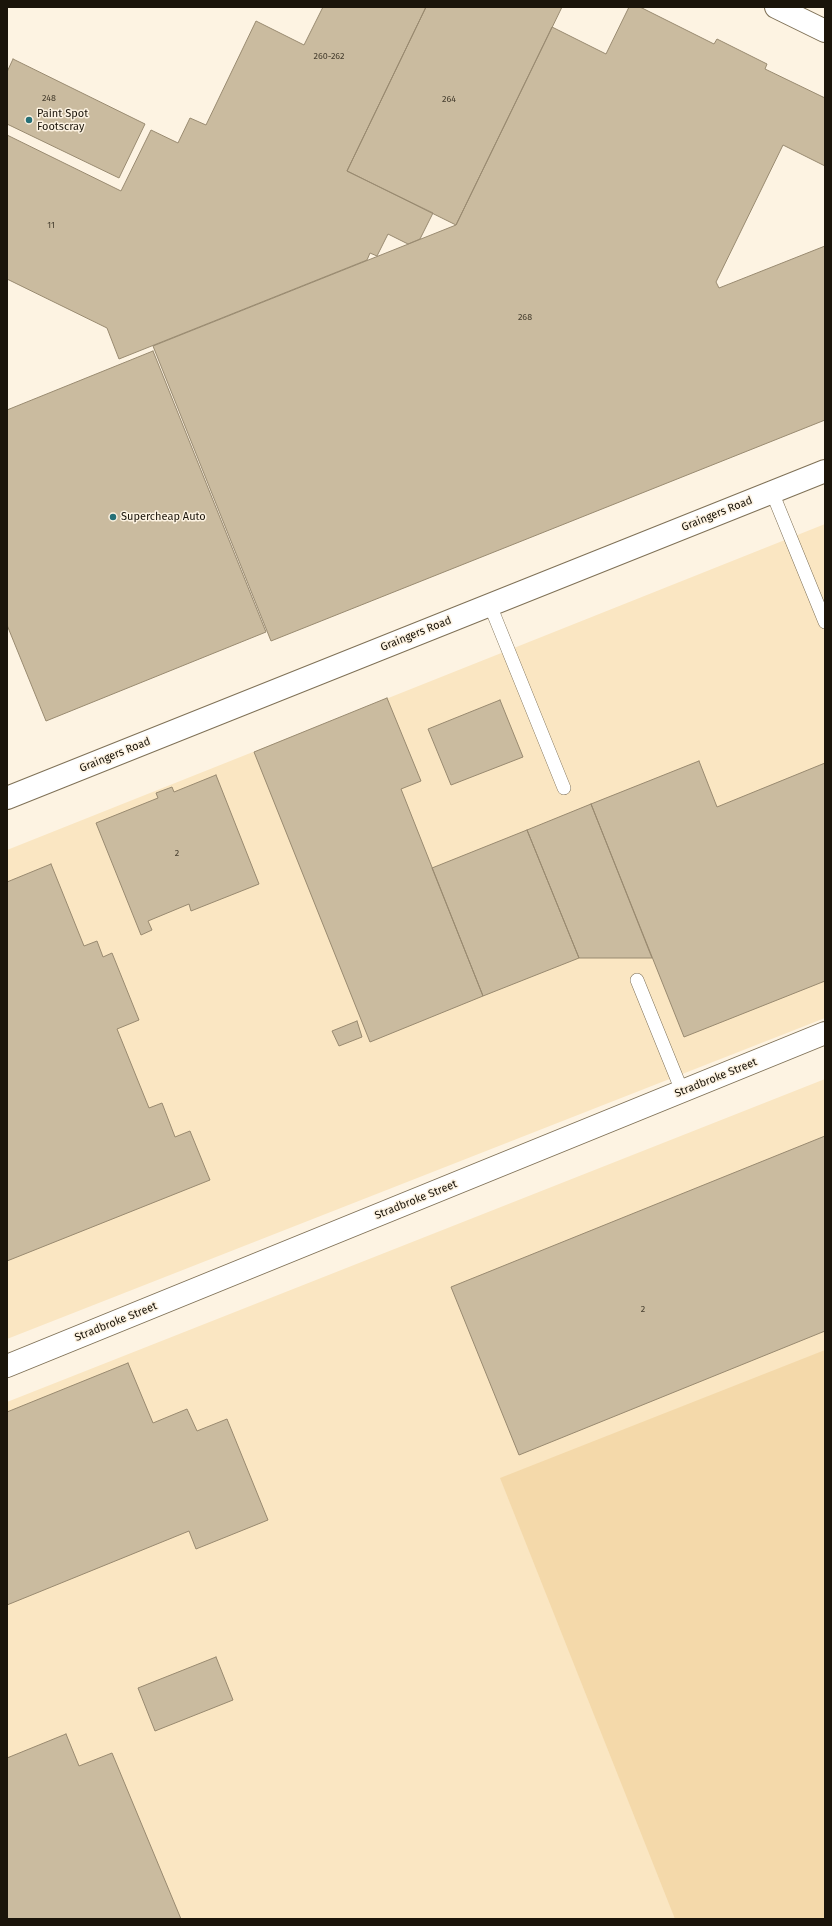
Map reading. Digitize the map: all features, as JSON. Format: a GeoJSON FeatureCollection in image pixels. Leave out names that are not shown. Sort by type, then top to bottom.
{"type":"FeatureCollection","features":[{"type":"Feature","properties":{"kind":"street"},"geometry":{"type":"LineString","coordinates":[[776,7],[825,31]]}},
{"type":"Feature","properties":{"kind":"street","name":"Graingers Road"},"geometry":{"type":"LineString","coordinates":[[7,798],[825,470]]}},
{"type":"Feature","properties":{"kind":"street","name":"Stradbroke Street"},"geometry":{"type":"LineString","coordinates":[[7,1366],[825,1034]]}},
{"type":"Feature","properties":{"kind":"lane"},"geometry":{"type":"LineString","coordinates":[[772,492],[825,622]]}},
{"type":"Feature","properties":{"kind":"lane"},"geometry":{"type":"LineString","coordinates":[[490,605],[564,788]]}},
{"type":"Feature","properties":{"kind":"lane"},"geometry":{"type":"LineString","coordinates":[[636,980],[682,1092]]}},
{"type":"Feature","properties":{"kind":"shaded area"},"geometry":{"type":"Polygon","coordinates":[[[825,524],[825,1018],[7,1339],[7,850],[825,524]]]}},
{"type":"Feature","properties":{"kind":"shaded area"},"geometry":{"type":"Polygon","coordinates":[[[825,1079],[825,1919],[7,1919],[7,1402],[825,1079]]]}},
{"type":"Feature","properties":{"kind":"shaded area"},"geometry":{"type":"Polygon","coordinates":[[[825,1350],[825,1919],[675,1919],[500,1478],[825,1350]]]}},
{"type":"Feature","properties":{"kind":"building"},"geometry":{"type":"Polygon","coordinates":[[[323,7],[426,7],[347,171],[433,213],[420,239],[408,244],[388,234],[377,256],[370,253],[367,260],[119,359],[107,328],[7,279],[7,135],[121,191],[151,130],[178,143],[190,118],[206,125],[256,21],[304,45],[323,7]]]}},
{"type":"Feature","properties":{"kind":"building"},"geometry":{"type":"Polygon","coordinates":[[[426,7],[562,7],[456,225],[347,171],[426,7]]]}},
{"type":"Feature","properties":{"kind":"building"},"geometry":{"type":"Polygon","coordinates":[[[629,7],[640,7],[714,44],[717,39],[767,64],[765,69],[825,98],[825,166],[783,145],[716,282],[719,288],[825,246],[825,420],[271,641],[153,346],[456,225],[552,27],[606,54],[629,7]]]}},
{"type":"Feature","properties":{"kind":"building"},"geometry":{"type":"Polygon","coordinates":[[[13,59],[145,124],[119,178],[7,124],[7,72],[13,59]]]}},
{"type":"Feature","properties":{"kind":"building","name":"Supercheap Auto"},"geometry":{"type":"Polygon","coordinates":[[[153,351],[266,632],[46,721],[7,625],[7,410],[153,351]]]}},
{"type":"Feature","properties":{"kind":"building"},"geometry":{"type":"Polygon","coordinates":[[[387,698],[421,781],[401,789],[483,996],[370,1042],[254,752],[387,698]]]}},
{"type":"Feature","properties":{"kind":"building"},"geometry":{"type":"Polygon","coordinates":[[[500,700],[523,757],[451,785],[428,729],[500,700]]]}},
{"type":"Feature","properties":{"kind":"building"},"geometry":{"type":"Polygon","coordinates":[[[699,761],[717,807],[825,763],[825,981],[684,1037],[591,804],[699,761]]]}},
{"type":"Feature","properties":{"kind":"building"},"geometry":{"type":"Polygon","coordinates":[[[216,775],[259,884],[191,911],[189,904],[148,921],[152,930],[141,935],[96,823],[158,798],[156,793],[172,787],[174,792],[216,775]]]}},
{"type":"Feature","properties":{"kind":"building"},"geometry":{"type":"Polygon","coordinates":[[[591,804],[652,958],[579,958],[527,830],[591,804]]]}},
{"type":"Feature","properties":{"kind":"building"},"geometry":{"type":"Polygon","coordinates":[[[527,830],[579,958],[483,996],[432,868],[527,830]]]}},
{"type":"Feature","properties":{"kind":"building"},"geometry":{"type":"Polygon","coordinates":[[[51,864],[84,946],[97,941],[103,957],[112,953],[139,1020],[117,1029],[149,1108],[162,1103],[175,1137],[190,1131],[210,1180],[7,1261],[7,882],[51,864]]]}},
{"type":"Feature","properties":{"kind":"building"},"geometry":{"type":"Polygon","coordinates":[[[357,1021],[362,1037],[339,1046],[332,1031],[357,1021]]]}},
{"type":"Feature","properties":{"kind":"building"},"geometry":{"type":"Polygon","coordinates":[[[825,1136],[825,1331],[519,1455],[451,1287],[825,1136]]]}},
{"type":"Feature","properties":{"kind":"building"},"geometry":{"type":"Polygon","coordinates":[[[128,1363],[153,1423],[187,1409],[197,1431],[227,1419],[268,1520],[196,1549],[189,1531],[7,1605],[7,1412],[128,1363]]]}},
{"type":"Feature","properties":{"kind":"building"},"geometry":{"type":"Polygon","coordinates":[[[216,1657],[233,1700],[155,1731],[138,1688],[216,1657]]]}},
{"type":"Feature","properties":{"kind":"building"},"geometry":{"type":"Polygon","coordinates":[[[66,1734],[79,1766],[112,1753],[181,1919],[7,1919],[7,1758],[66,1734]]]}},
{"type":"Feature","properties":{"kind":"place","name":"Paint Spot Footscray"},"geometry":{"type":"Point","coordinates":[29,120]}},
{"type":"Feature","properties":{"kind":"place","name":"Supercheap Auto"},"geometry":{"type":"Point","coordinates":[113,517]}}]}
